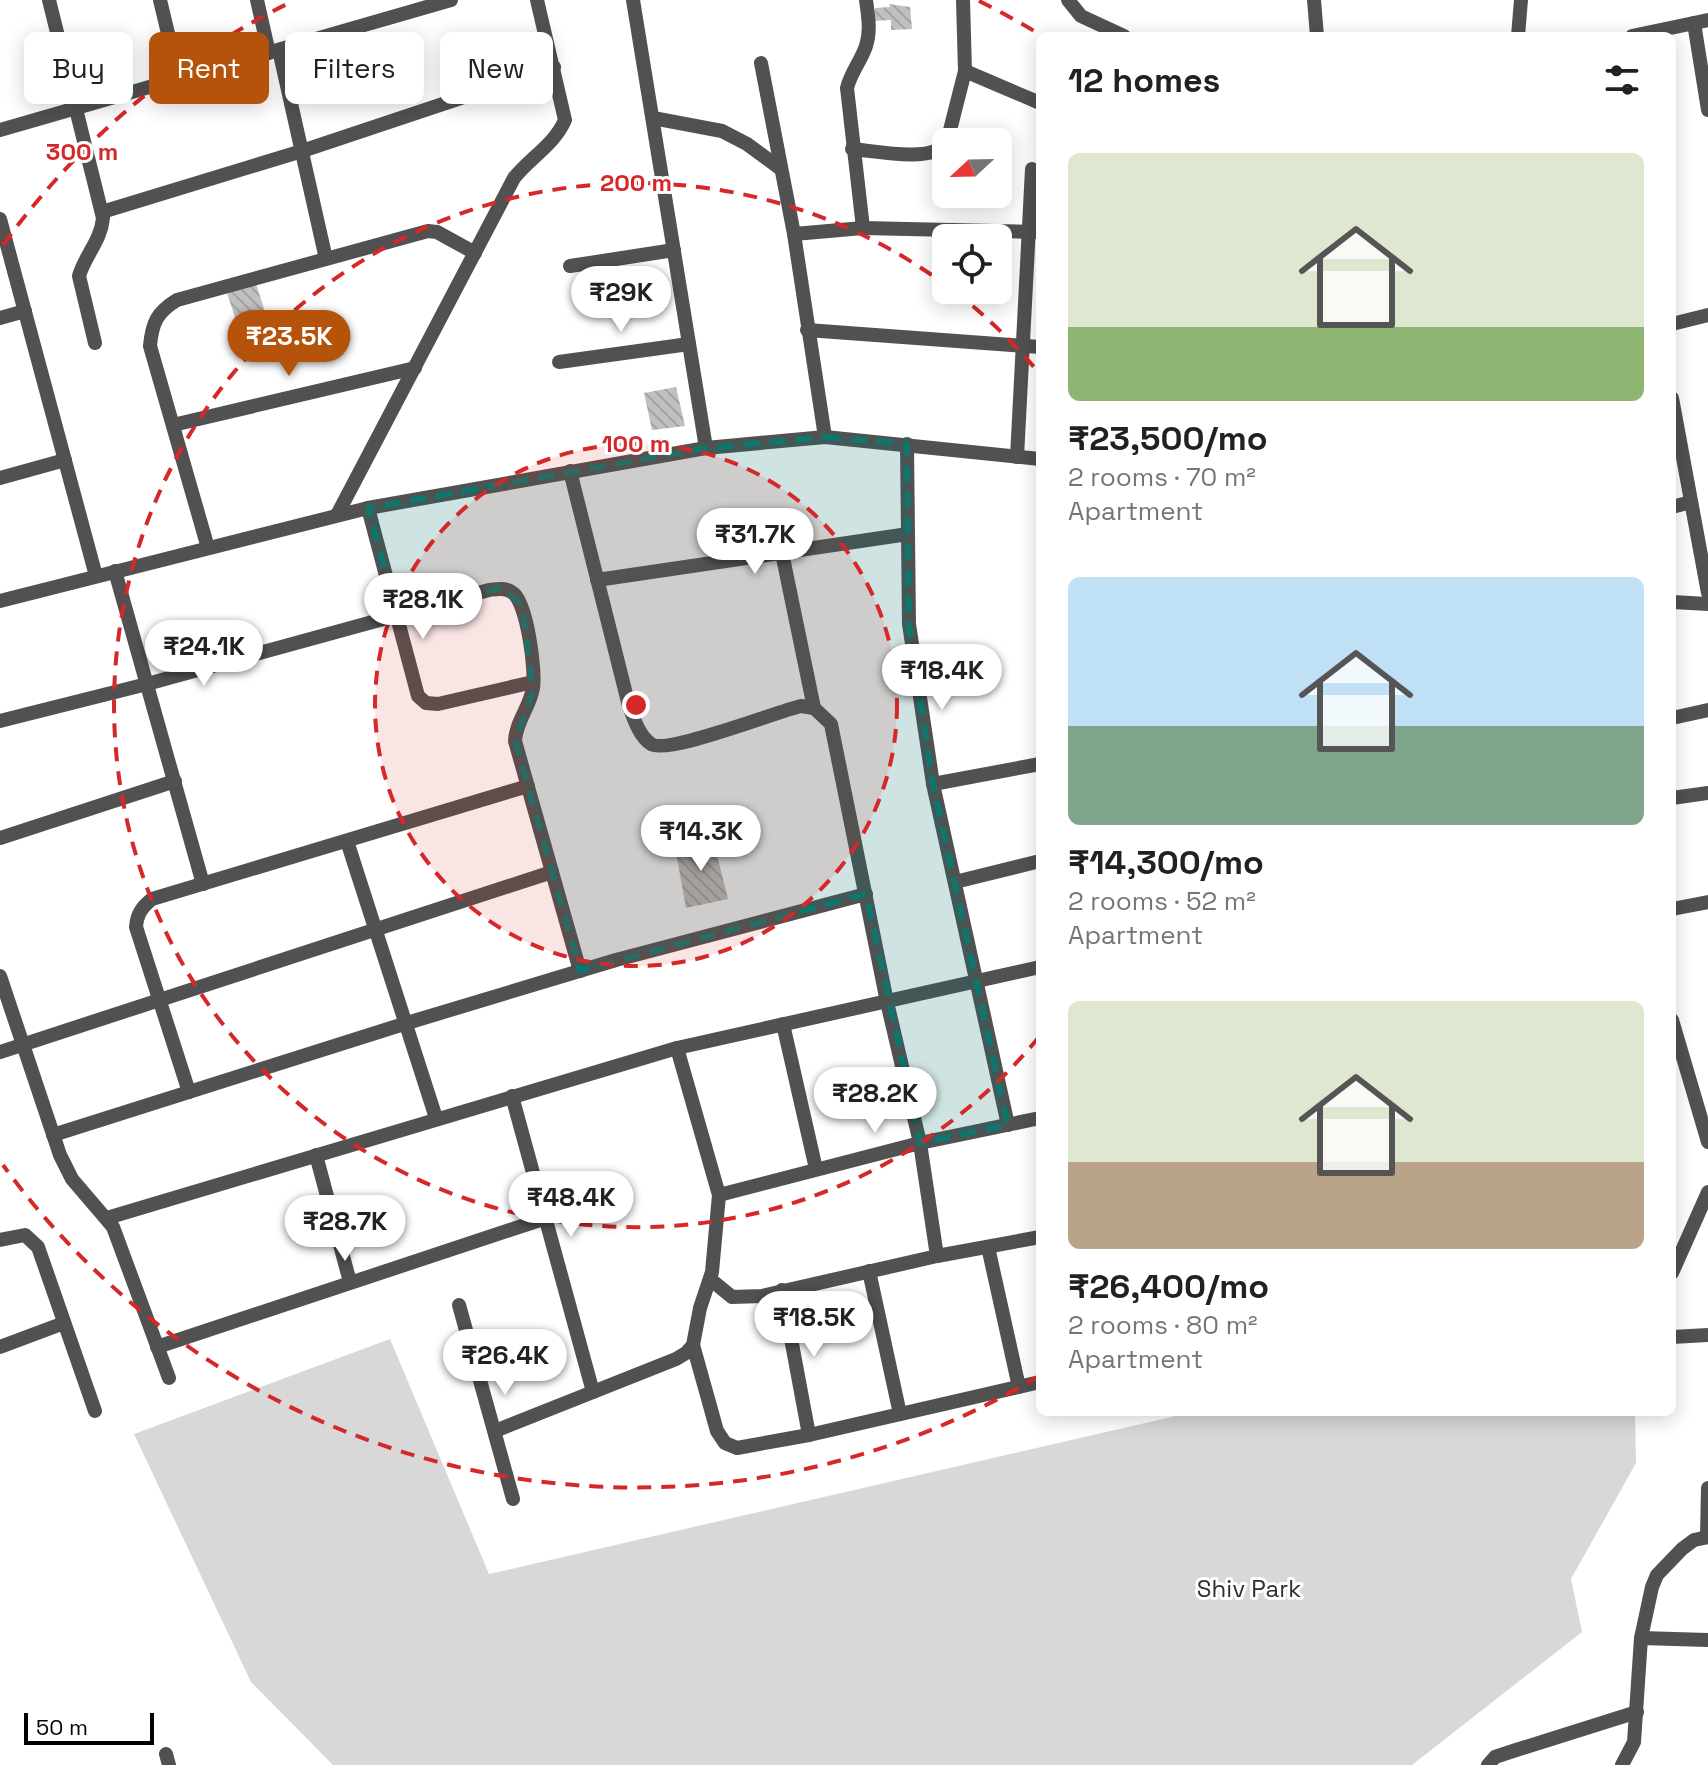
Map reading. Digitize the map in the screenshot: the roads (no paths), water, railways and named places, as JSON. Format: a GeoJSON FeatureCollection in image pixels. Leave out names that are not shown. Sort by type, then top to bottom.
{"type":"FeatureCollection","features":[{"type":"Feature","properties":{"kind":"street"},"geometry":{"type":"LineString","coordinates":[[49,0],[102,212],[102,228],[79,276],[95,343]]}},
{"type":"Feature","properties":{"kind":"street"},"geometry":{"type":"LineString","coordinates":[[160,0],[168,32]]}},
{"type":"Feature","properties":{"kind":"street"},"geometry":{"type":"LineString","coordinates":[[257,0],[302,151],[326,259]]}},
{"type":"Feature","properties":{"kind":"street"},"geometry":{"type":"LineString","coordinates":[[269,52],[451,0]]}},
{"type":"Feature","properties":{"kind":"street"},"geometry":{"type":"LineString","coordinates":[[337,515],[514,178],[526,162],[558,136],[565,120],[537,0]]}},
{"type":"Feature","properties":{"kind":"street"},"geometry":{"type":"LineString","coordinates":[[633,0],[706,448]]}},
{"type":"Feature","properties":{"kind":"street"},"geometry":{"type":"LineString","coordinates":[[863,228],[847,88],[850,75],[866,47],[869,26],[866,0]]}},
{"type":"Feature","properties":{"kind":"street"},"geometry":{"type":"LineString","coordinates":[[950,128],[965,71],[963,0]]}},
{"type":"Feature","properties":{"kind":"street"},"geometry":{"type":"LineString","coordinates":[[1068,0],[1081,16],[1115,32]]}},
{"type":"Feature","properties":{"kind":"street"},"geometry":{"type":"LineString","coordinates":[[1314,0],[1317,32]]}},
{"type":"Feature","properties":{"kind":"street"},"geometry":{"type":"LineString","coordinates":[[1518,32],[1521,0]]}},
{"type":"Feature","properties":{"kind":"street"},"geometry":{"type":"LineString","coordinates":[[1652,32],[1701,22],[1708,110]]}},
{"type":"Feature","properties":{"kind":"street"},"geometry":{"type":"LineString","coordinates":[[761,63],[794,234],[825,437]]}},
{"type":"Feature","properties":{"kind":"street"},"geometry":{"type":"LineString","coordinates":[[102,212],[302,151],[554,67]]}},
{"type":"Feature","properties":{"kind":"street"},"geometry":{"type":"LineString","coordinates":[[965,71],[1036,101]]}},
{"type":"Feature","properties":{"kind":"street"},"geometry":{"type":"LineString","coordinates":[[0,130],[149,88]]}},
{"type":"Feature","properties":{"kind":"street"},"geometry":{"type":"LineString","coordinates":[[653,118],[722,131],[747,144],[781,169]]}},
{"type":"Feature","properties":{"kind":"street"},"geometry":{"type":"LineString","coordinates":[[852,149],[932,153]]}},
{"type":"Feature","properties":{"kind":"street"},"geometry":{"type":"LineString","coordinates":[[1017,457],[1032,346],[1035,232],[1032,169]]}},
{"type":"Feature","properties":{"kind":"street"},"geometry":{"type":"LineString","coordinates":[[0,219],[96,576]]}},
{"type":"Feature","properties":{"kind":"street"},"geometry":{"type":"LineString","coordinates":[[794,234],[863,228],[1035,232]]}},
{"type":"Feature","properties":{"kind":"street"},"geometry":{"type":"LineString","coordinates":[[208,548],[150,346],[152,325],[162,310],[177,300],[428,231],[437,232],[475,253]]}},
{"type":"Feature","properties":{"kind":"street"},"geometry":{"type":"LineString","coordinates":[[570,266],[674,250]]}},
{"type":"Feature","properties":{"kind":"street"},"geometry":{"type":"LineString","coordinates":[[0,318],[25,311]]}},
{"type":"Feature","properties":{"kind":"street"},"geometry":{"type":"LineString","coordinates":[[1676,323],[1708,315]]}},
{"type":"Feature","properties":{"kind":"street"},"geometry":{"type":"LineString","coordinates":[[807,330],[1032,346]]}},
{"type":"Feature","properties":{"kind":"street"},"geometry":{"type":"LineString","coordinates":[[559,362],[689,344]]}},
{"type":"Feature","properties":{"kind":"street"},"geometry":{"type":"LineString","coordinates":[[173,425],[415,368]]}},
{"type":"Feature","properties":{"kind":"street"},"geometry":{"type":"LineString","coordinates":[[1676,432],[1708,593]]}},
{"type":"Feature","properties":{"kind":"street"},"geometry":{"type":"LineString","coordinates":[[0,601],[368,508],[706,448],[825,437],[1036,459]]}},
{"type":"Feature","properties":{"kind":"street"},"geometry":{"type":"LineString","coordinates":[[907,444],[909,624],[933,784],[1008,1125]]}},
{"type":"Feature","properties":{"kind":"street"},"geometry":{"type":"LineString","coordinates":[[0,478],[65,460]]}},
{"type":"Feature","properties":{"kind":"street"},"geometry":{"type":"LineString","coordinates":[[570,471],[629,706],[640,732],[652,745],[664,748],[801,706],[814,708],[831,724],[887,1002],[920,1143],[937,1256]]}},
{"type":"Feature","properties":{"kind":"street"},"geometry":{"type":"LineString","coordinates":[[1676,506],[1691,502]]}},
{"type":"Feature","properties":{"kind":"street"},"geometry":{"type":"LineString","coordinates":[[368,508],[418,696],[426,703],[438,704],[533,682]]}},
{"type":"Feature","properties":{"kind":"street"},"geometry":{"type":"LineString","coordinates":[[597,580],[908,534]]}},
{"type":"Feature","properties":{"kind":"street"},"geometry":{"type":"LineString","coordinates":[[782,553],[814,708]]}},
{"type":"Feature","properties":{"kind":"street"},"geometry":{"type":"LineString","coordinates":[[115,571],[203,884]]}},
{"type":"Feature","properties":{"kind":"street"},"geometry":{"type":"LineString","coordinates":[[0,721],[489,590],[501,588],[511,591],[522,605],[533,661],[533,691],[516,728],[515,741],[580,971]]}},
{"type":"Feature","properties":{"kind":"street"},"geometry":{"type":"LineString","coordinates":[[1676,602],[1708,604]]}},
{"type":"Feature","properties":{"kind":"street"},"geometry":{"type":"LineString","coordinates":[[1676,717],[1708,710]]}},
{"type":"Feature","properties":{"kind":"street"},"geometry":{"type":"LineString","coordinates":[[933,784],[1036,765]]}},
{"type":"Feature","properties":{"kind":"street"},"geometry":{"type":"LineString","coordinates":[[0,838],[175,781]]}},
{"type":"Feature","properties":{"kind":"street"},"geometry":{"type":"LineString","coordinates":[[189,1092],[136,927],[137,916],[152,899],[528,786]]}},
{"type":"Feature","properties":{"kind":"street"},"geometry":{"type":"LineString","coordinates":[[1676,797],[1708,793]]}},
{"type":"Feature","properties":{"kind":"street"},"geometry":{"type":"LineString","coordinates":[[347,841],[436,1118]]}},
{"type":"Feature","properties":{"kind":"street"},"geometry":{"type":"LineString","coordinates":[[955,882],[1036,862]]}},
{"type":"Feature","properties":{"kind":"street"},"geometry":{"type":"LineString","coordinates":[[0,1052],[552,872]]}},
{"type":"Feature","properties":{"kind":"street"},"geometry":{"type":"LineString","coordinates":[[53,1135],[580,971],[866,894]]}},
{"type":"Feature","properties":{"kind":"street"},"geometry":{"type":"LineString","coordinates":[[1676,908],[1708,902]]}},
{"type":"Feature","properties":{"kind":"street"},"geometry":{"type":"LineString","coordinates":[[107,1218],[677,1048],[1036,968]]}},
{"type":"Feature","properties":{"kind":"street"},"geometry":{"type":"LineString","coordinates":[[0,976],[53,1135],[72,1179],[113,1227],[169,1378]]}},
{"type":"Feature","properties":{"kind":"street"},"geometry":{"type":"LineString","coordinates":[[783,1024],[816,1169]]}},
{"type":"Feature","properties":{"kind":"street"},"geometry":{"type":"LineString","coordinates":[[1676,1044],[1708,1142]]}},
{"type":"Feature","properties":{"kind":"street"},"geometry":{"type":"LineString","coordinates":[[677,1048],[719,1195],[710,1279],[700,1308],[693,1345],[717,1431],[725,1443],[737,1448],[809,1435],[1036,1383]]}},
{"type":"Feature","properties":{"kind":"street"},"geometry":{"type":"LineString","coordinates":[[512,1096],[593,1392]]}},
{"type":"Feature","properties":{"kind":"street"},"geometry":{"type":"LineString","coordinates":[[719,1195],[920,1143],[1036,1119]]}},
{"type":"Feature","properties":{"kind":"street"},"geometry":{"type":"LineString","coordinates":[[316,1155],[350,1282]]}},
{"type":"Feature","properties":{"kind":"street"},"geometry":{"type":"LineString","coordinates":[[1676,1264],[1708,1192]]}},
{"type":"Feature","properties":{"kind":"street"},"geometry":{"type":"LineString","coordinates":[[157,1347],[546,1218]]}},
{"type":"Feature","properties":{"kind":"street"},"geometry":{"type":"LineString","coordinates":[[0,1240],[25,1235],[38,1247],[95,1411]]}},
{"type":"Feature","properties":{"kind":"street"},"geometry":{"type":"LineString","coordinates":[[710,1279],[732,1297],[742,1298],[1036,1238]]}},
{"type":"Feature","properties":{"kind":"street"},"geometry":{"type":"LineString","coordinates":[[988,1247],[1019,1387]]}},
{"type":"Feature","properties":{"kind":"street"},"geometry":{"type":"LineString","coordinates":[[869,1271],[900,1414]]}},
{"type":"Feature","properties":{"kind":"street"},"geometry":{"type":"LineString","coordinates":[[782,1290],[809,1435]]}},
{"type":"Feature","properties":{"kind":"street"},"geometry":{"type":"LineString","coordinates":[[459,1305],[513,1499]]}},
{"type":"Feature","properties":{"kind":"street"},"geometry":{"type":"LineString","coordinates":[[0,1347],[64,1323]]}},
{"type":"Feature","properties":{"kind":"street"},"geometry":{"type":"LineString","coordinates":[[1676,1337],[1708,1335]]}},
{"type":"Feature","properties":{"kind":"street"},"geometry":{"type":"LineString","coordinates":[[495,1431],[676,1359],[693,1345]]}},
{"type":"Feature","properties":{"kind":"street"},"geometry":{"type":"LineString","coordinates":[[1622,1765],[1634,1742],[1641,1638],[1652,1587],[1657,1575],[1682,1549],[1694,1540],[1708,1537],[1708,1488]]}},
{"type":"Feature","properties":{"kind":"street"},"geometry":{"type":"LineString","coordinates":[[1641,1638],[1708,1640]]}},
{"type":"Feature","properties":{"kind":"street"},"geometry":{"type":"LineString","coordinates":[[1488,1765],[1495,1757],[1637,1712]]}},
{"type":"Feature","properties":{"kind":"park label","name":"Shiv Park"},"geometry":{"type":"Point","coordinates":[1249,1588]}}]}
